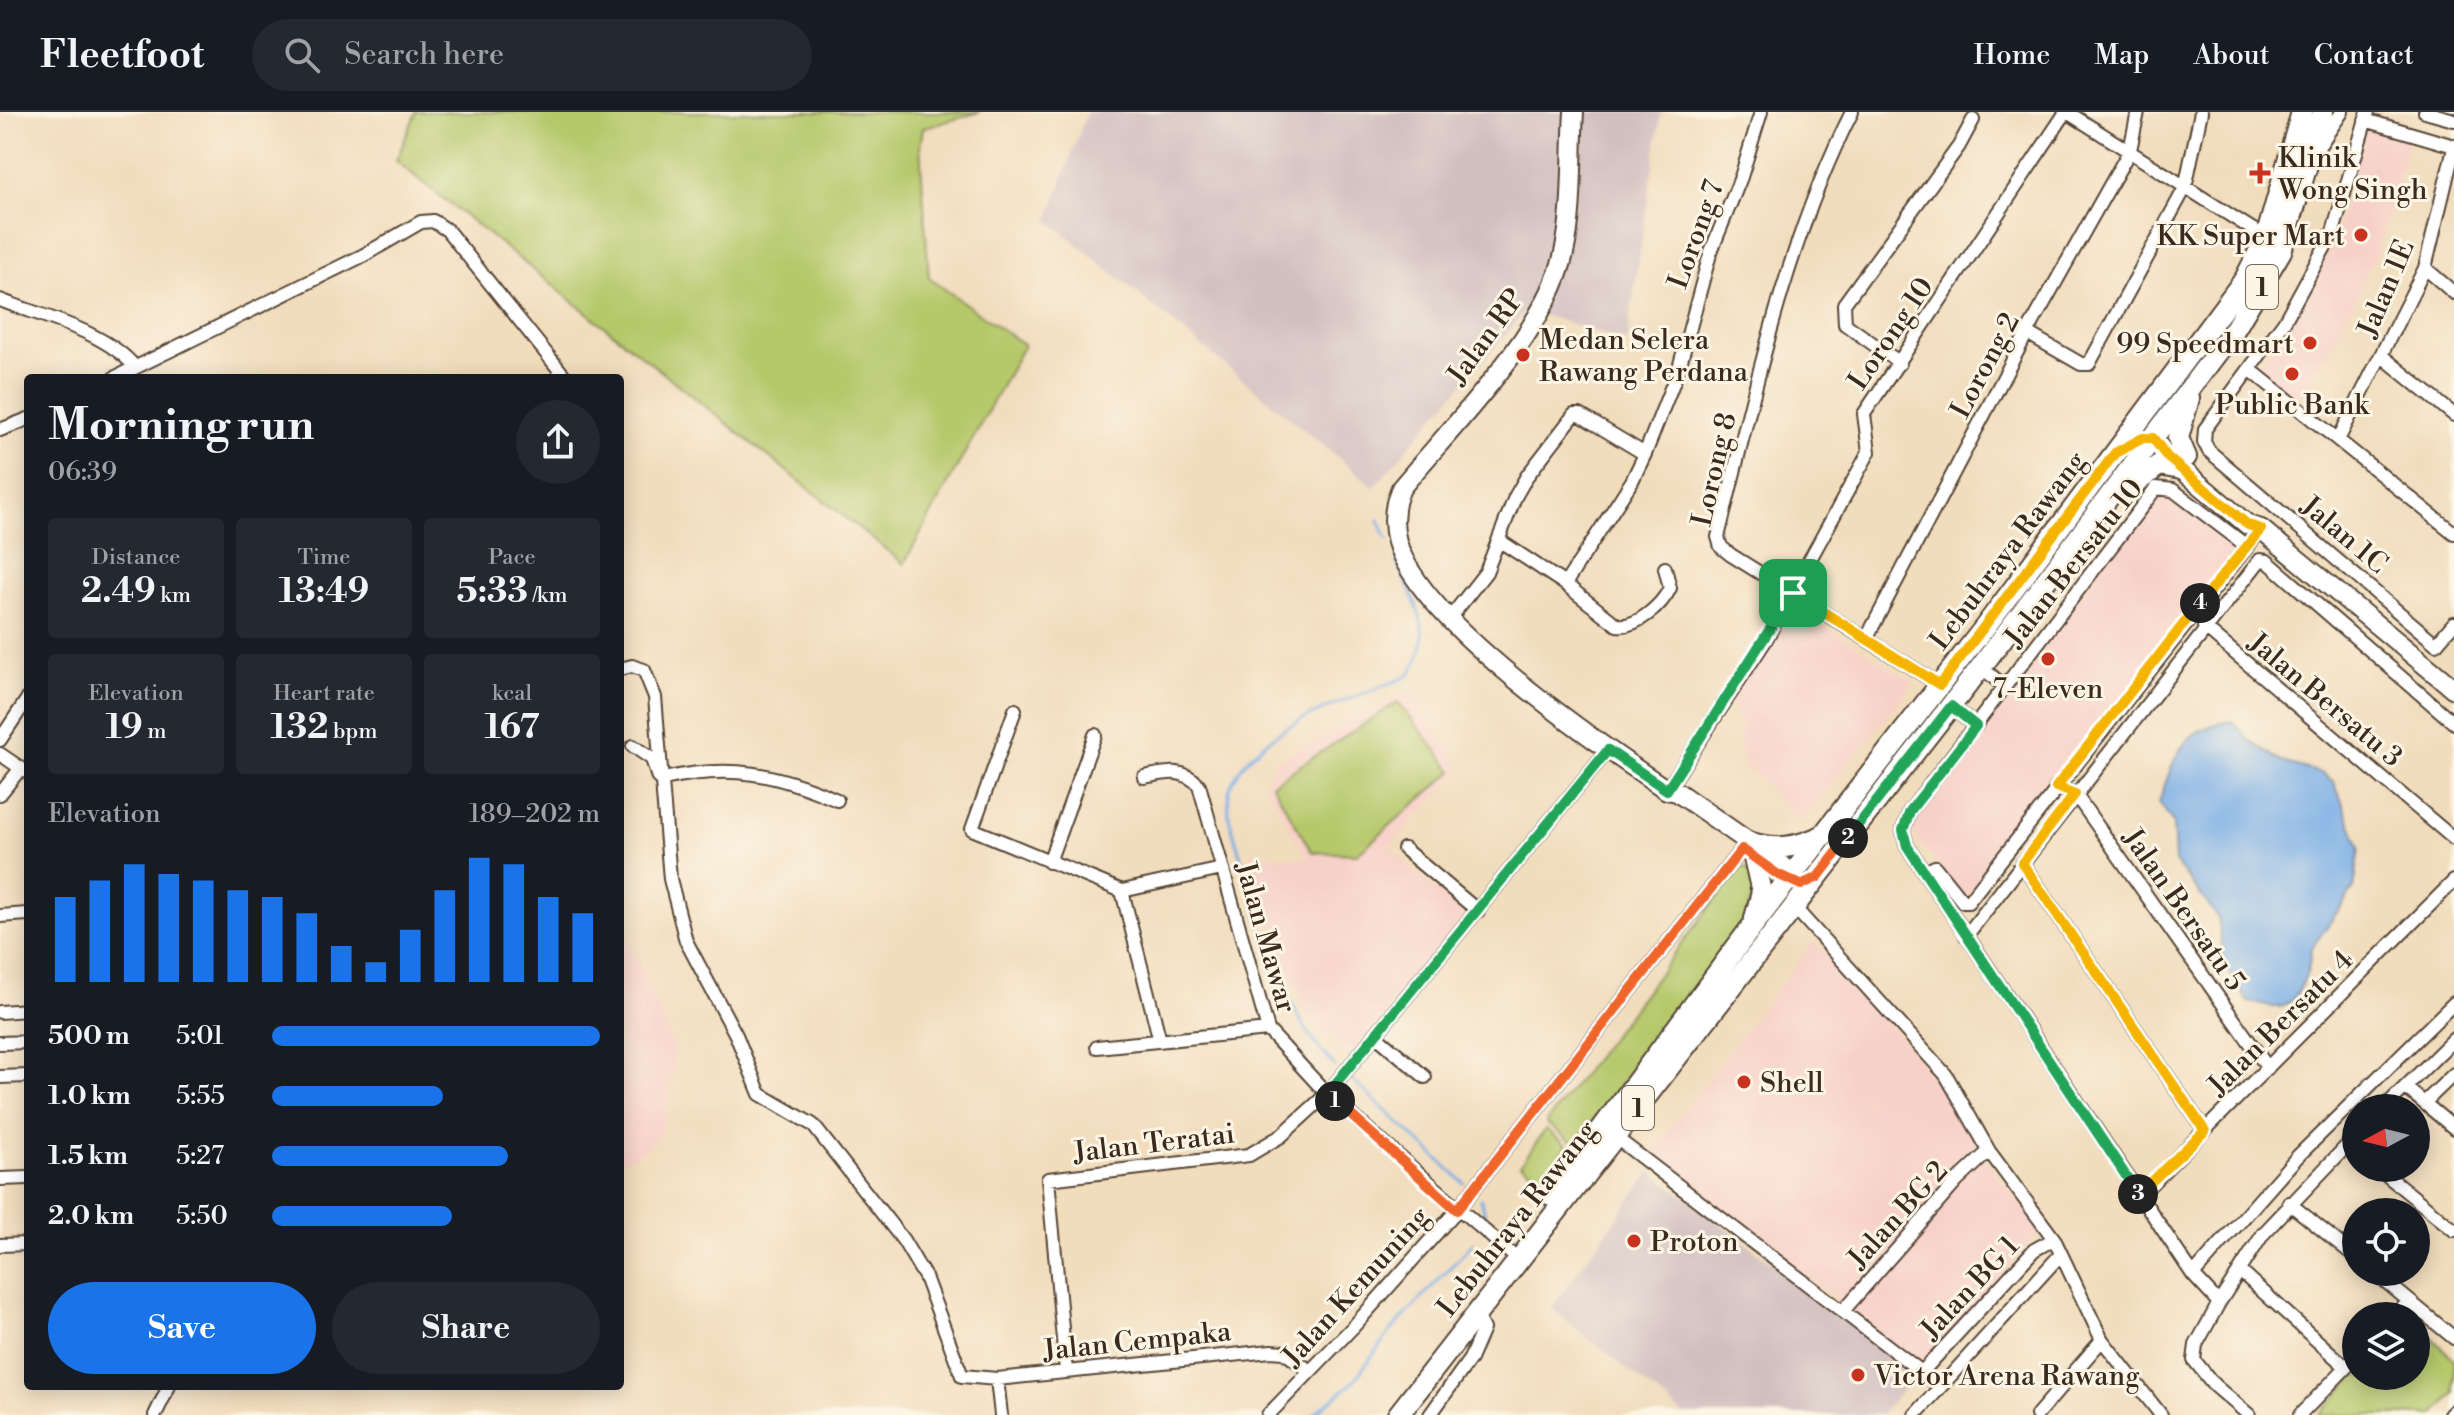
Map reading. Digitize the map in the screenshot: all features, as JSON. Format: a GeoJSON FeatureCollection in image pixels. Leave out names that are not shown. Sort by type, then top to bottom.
{"type":"FeatureCollection","features":[{"type":"Feature","properties":{"kind":"main road","name":"Lebuhraya Rawang"},"geometry":{"type":"LineString","coordinates":[[1398,1415],[1981,667],[2262,288],[2281,251],[2323,112]]}},
{"type":"Feature","properties":{"kind":"main road","name":"Lebuhraya Rawang"},"geometry":{"type":"LineString","coordinates":[[1384,1415],[2245,279],[2266,238],[2302,114]]}},
{"type":"Feature","properties":{"kind":"main road"},"geometry":{"type":"LineString","coordinates":[[2095,517],[2153,468],[2184,463],[2178,438],[2194,383]]}},
{"type":"Feature","properties":{"kind":"main road"},"geometry":{"type":"LineString","coordinates":[[2115,453],[2143,438],[2153,438],[2150,420],[2156,399]]}},
{"type":"Feature","properties":{"kind":"main road"},"geometry":{"type":"LineString","coordinates":[[1750,929],[1762,892],[1748,849],[1791,848],[1826,834]]}},
{"type":"Feature","properties":{"kind":"main road"},"geometry":{"type":"LineString","coordinates":[[1789,914],[1790,879],[1801,885],[1818,877]]}},
{"type":"Feature","properties":{"kind":"street","name":"Jalan RP"},"geometry":{"type":"LineString","coordinates":[[1450,618],[1406,561],[1394,522],[1394,504],[1401,488],[1516,349],[1546,302],[1564,254],[1574,112]]}},
{"type":"Feature","properties":{"kind":"street","name":"Lorong 7"},"geometry":{"type":"LineString","coordinates":[[1565,584],[1632,481],[1645,454],[1679,368],[1710,254],[1741,177],[1761,112]]}},
{"type":"Feature","properties":{"kind":"street","name":"Lorong 8"},"geometry":{"type":"LineString","coordinates":[[1852,112],[1830,156],[1806,220],[1718,537],[1721,547],[1731,555],[1940,685]]}},
{"type":"Feature","properties":{"kind":"street"},"geometry":{"type":"LineString","coordinates":[[2066,112],[2266,238]]}},
{"type":"Feature","properties":{"kind":"street","name":"Lorong 10"},"geometry":{"type":"LineString","coordinates":[[1667,790],[1793,593],[1869,452],[1864,414],[2066,112]]}},
{"type":"Feature","properties":{"kind":"street","name":"Lorong 2"},"geometry":{"type":"LineString","coordinates":[[1866,639],[2027,333],[2130,150],[2138,112]]}},
{"type":"Feature","properties":{"kind":"street"},"geometry":{"type":"LineString","coordinates":[[2027,333],[2085,366],[2185,188],[2201,112]]}},
{"type":"Feature","properties":{"kind":"street"},"geometry":{"type":"LineString","coordinates":[[2308,161],[2342,112]]}},
{"type":"Feature","properties":{"kind":"street"},"geometry":{"type":"LineString","coordinates":[[2425,112],[2454,120]]}},
{"type":"Feature","properties":{"kind":"street"},"geometry":{"type":"LineString","coordinates":[[2454,147],[2366,116],[2333,232],[2284,322],[2252,371],[2454,533]]}},
{"type":"Feature","properties":{"kind":"street"},"geometry":{"type":"LineString","coordinates":[[1900,363],[1845,324],[1844,304],[1959,146],[1973,120]]}},
{"type":"Feature","properties":{"kind":"street","name":"Jalan 1E"},"geometry":{"type":"LineString","coordinates":[[2339,438],[2425,268],[2454,147]]}},
{"type":"Feature","properties":{"kind":"street"},"geometry":{"type":"LineString","coordinates":[[122,374],[364,255],[421,222],[433,221],[447,230],[558,374]]}},
{"type":"Feature","properties":{"kind":"street"},"geometry":{"type":"LineString","coordinates":[[2425,268],[2454,293]]}},
{"type":"Feature","properties":{"kind":"street"},"geometry":{"type":"LineString","coordinates":[[0,300],[102,341],[123,353],[135,367]]}},
{"type":"Feature","properties":{"kind":"street"},"geometry":{"type":"LineString","coordinates":[[2382,356],[2454,415]]}},
{"type":"Feature","properties":{"kind":"street","name":"Jalan 1C"},"geometry":{"type":"LineString","coordinates":[[2252,371],[2205,429],[2204,442],[2209,451],[2436,644],[2454,623]]}},
{"type":"Feature","properties":{"kind":"street"},"geometry":{"type":"LineString","coordinates":[[1645,454],[1580,415],[1574,415],[1521,487],[1486,572],[1450,618],[1545,702],[1608,750],[1667,790],[1677,792],[1790,879]]}},
{"type":"Feature","properties":{"kind":"street"},"geometry":{"type":"LineString","coordinates":[[0,430],[24,421]]}},
{"type":"Feature","properties":{"kind":"street"},"geometry":{"type":"LineString","coordinates":[[2153,438],[2184,463],[2248,525],[2261,529],[2452,683]]}},
{"type":"Feature","properties":{"kind":"street","name":"Jalan Bersatu 10"},"geometry":{"type":"LineString","coordinates":[[1924,872],[1907,846],[1903,830],[1910,811],[2156,488],[2165,486],[2173,490],[2248,547]]}},
{"type":"Feature","properties":{"kind":"street"},"geometry":{"type":"LineString","coordinates":[[2219,1303],[2193,1275],[1924,872],[1935,867],[1963,902],[1968,902],[2261,529]]}},
{"type":"Feature","properties":{"kind":"street"},"geometry":{"type":"LineString","coordinates":[[1500,541],[1565,584],[1617,625],[1627,626],[1637,622],[1667,595],[1670,588],[1665,568]]}},
{"type":"Feature","properties":{"kind":"street"},"geometry":{"type":"LineString","coordinates":[[1966,936],[2204,627],[2260,560],[2267,561],[2454,723]]}},
{"type":"Feature","properties":{"kind":"street","name":"Jalan Bersatu 3"},"geometry":{"type":"LineString","coordinates":[[2204,627],[2454,839]]}},
{"type":"Feature","properties":{"kind":"street"},"geometry":{"type":"LineString","coordinates":[[624,668],[632,666],[644,670],[655,697],[664,783]]}},
{"type":"Feature","properties":{"kind":"street"},"geometry":{"type":"LineString","coordinates":[[1981,667],[2005,687]]}},
{"type":"Feature","properties":{"kind":"street"},"geometry":{"type":"LineString","coordinates":[[0,740],[24,704]]}},
{"type":"Feature","properties":{"kind":"street"},"geometry":{"type":"LineString","coordinates":[[1951,706],[1976,726]]}},
{"type":"Feature","properties":{"kind":"street"},"geometry":{"type":"LineString","coordinates":[[1015,710],[972,829],[1122,891],[1222,869]]}},
{"type":"Feature","properties":{"kind":"street"},"geometry":{"type":"LineString","coordinates":[[1049,862],[1095,735]]}},
{"type":"Feature","properties":{"kind":"street"},"geometry":{"type":"LineString","coordinates":[[633,746],[652,759],[664,783]]}},
{"type":"Feature","properties":{"kind":"street","name":"Jalan Teratai"},"geometry":{"type":"LineString","coordinates":[[1066,1371],[1048,1179],[1249,1155],[1281,1136],[1327,1094],[1608,750]]}},
{"type":"Feature","properties":{"kind":"street"},"geometry":{"type":"LineString","coordinates":[[0,754],[24,771],[0,794]]}},
{"type":"Feature","properties":{"kind":"street"},"geometry":{"type":"LineString","coordinates":[[664,783],[717,771],[758,772],[796,782],[837,800]]}},
{"type":"Feature","properties":{"kind":"street","name":"Jalan Mawar"},"geometry":{"type":"LineString","coordinates":[[1144,777],[1177,771],[1191,776],[1199,785],[1268,1030],[1327,1094],[1509,1252]]}},
{"type":"Feature","properties":{"kind":"street","name":"Jalan Cempaka"},"geometry":{"type":"LineString","coordinates":[[664,783],[670,879],[682,926],[700,969],[736,1035],[760,1094],[813,1125],[903,1240],[925,1277],[962,1376],[997,1379],[1271,1351],[1284,1352],[1310,1371]]}},
{"type":"Feature","properties":{"kind":"street"},"geometry":{"type":"LineString","coordinates":[[2056,787],[2075,794]]}},
{"type":"Feature","properties":{"kind":"street","name":"Jalan Bersatu 5"},"geometry":{"type":"LineString","coordinates":[[2075,794],[2268,1068]]}},
{"type":"Feature","properties":{"kind":"street"},"geometry":{"type":"LineString","coordinates":[[1404,849],[1478,911]]}},
{"type":"Feature","properties":{"kind":"street","name":"Jalan Kemuning"},"geometry":{"type":"LineString","coordinates":[[1268,1415],[1457,1210],[1748,849]]}},
{"type":"Feature","properties":{"kind":"street"},"geometry":{"type":"LineString","coordinates":[[2022,863],[2205,1131]]}},
{"type":"Feature","properties":{"kind":"street","name":"Jalan Bersatu 4"},"geometry":{"type":"LineString","coordinates":[[2139,1196],[2454,881]]}},
{"type":"Feature","properties":{"kind":"street"},"geometry":{"type":"LineString","coordinates":[[1122,891],[1160,1041]]}},
{"type":"Feature","properties":{"kind":"street"},"geometry":{"type":"LineString","coordinates":[[0,916],[24,914]]}},
{"type":"Feature","properties":{"kind":"street"},"geometry":{"type":"LineString","coordinates":[[1789,914],[1946,1075],[1989,1151],[2054,1239],[2102,1340],[2161,1415]]}},
{"type":"Feature","properties":{"kind":"street"},"geometry":{"type":"LineString","coordinates":[[2193,1275],[2298,1156],[2454,1003]]}},
{"type":"Feature","properties":{"kind":"street"},"geometry":{"type":"LineString","coordinates":[[0,1012],[24,1010]]}},
{"type":"Feature","properties":{"kind":"street"},"geometry":{"type":"LineString","coordinates":[[1097,1047],[1268,1030]]}},
{"type":"Feature","properties":{"kind":"street"},"geometry":{"type":"LineString","coordinates":[[1375,1035],[1425,1077]]}},
{"type":"Feature","properties":{"kind":"street"},"geometry":{"type":"LineString","coordinates":[[2398,1094],[2454,1039]]}},
{"type":"Feature","properties":{"kind":"street"},"geometry":{"type":"LineString","coordinates":[[0,1043],[24,1042]]}},
{"type":"Feature","properties":{"kind":"street"},"geometry":{"type":"LineString","coordinates":[[2430,1097],[2454,1074]]}},
{"type":"Feature","properties":{"kind":"street"},"geometry":{"type":"LineString","coordinates":[[0,1077],[24,1076]]}},
{"type":"Feature","properties":{"kind":"street"},"geometry":{"type":"LineString","coordinates":[[2405,1087],[2413,1094]]}},
{"type":"Feature","properties":{"kind":"street"},"geometry":{"type":"LineString","coordinates":[[2430,1108],[2454,1128]]}},
{"type":"Feature","properties":{"kind":"street"},"geometry":{"type":"LineString","coordinates":[[1615,1137],[1940,1386]]}},
{"type":"Feature","properties":{"kind":"street","name":"Jalan BG 2"},"geometry":{"type":"LineString","coordinates":[[1843,1311],[1957,1181],[1989,1151]]}},
{"type":"Feature","properties":{"kind":"street"},"geometry":{"type":"LineString","coordinates":[[2249,1415],[2214,1385],[2194,1360],[2196,1345],[2263,1234],[2289,1203],[2342,1153]]}},
{"type":"Feature","properties":{"kind":"street"},"geometry":{"type":"LineString","coordinates":[[0,1179],[24,1178]]}},
{"type":"Feature","properties":{"kind":"street"},"geometry":{"type":"LineString","coordinates":[[2395,1182],[2454,1230]]}},
{"type":"Feature","properties":{"kind":"street"},"geometry":{"type":"LineString","coordinates":[[2289,1203],[2342,1246]]}},
{"type":"Feature","properties":{"kind":"street","name":"Jalan BG 1"},"geometry":{"type":"LineString","coordinates":[[1922,1372],[2034,1250],[2054,1239]]}},
{"type":"Feature","properties":{"kind":"street"},"geometry":{"type":"LineString","coordinates":[[0,1245],[24,1244]]}},
{"type":"Feature","properties":{"kind":"street"},"geometry":{"type":"LineString","coordinates":[[1915,1415],[2061,1254]]}},
{"type":"Feature","properties":{"kind":"street"},"geometry":{"type":"LineString","coordinates":[[2240,1271],[2342,1363]]}},
{"type":"Feature","properties":{"kind":"street"},"geometry":{"type":"LineString","coordinates":[[2391,1286],[2454,1338]]}},
{"type":"Feature","properties":{"kind":"street"},"geometry":{"type":"LineString","coordinates":[[1430,1415],[1470,1359],[1483,1329],[1476,1315]]}},
{"type":"Feature","properties":{"kind":"street"},"geometry":{"type":"LineString","coordinates":[[2037,1415],[2102,1340]]}},
{"type":"Feature","properties":{"kind":"street"},"geometry":{"type":"LineString","coordinates":[[2300,1415],[2342,1371]]}},
{"type":"Feature","properties":{"kind":"street"},"geometry":{"type":"LineString","coordinates":[[997,1379],[1001,1415]]}},
{"type":"Feature","properties":{"kind":"street"},"geometry":{"type":"LineString","coordinates":[[155,1415],[167,1390]]}},
{"type":"Feature","properties":{"kind":"street"},"geometry":{"type":"LineString","coordinates":[[162,1401],[166,1415]]}},
{"type":"Feature","properties":{"kind":"street"},"geometry":{"type":"LineString","coordinates":[[2450,1415],[2454,1411]]}},
{"type":"Feature","properties":{"kind":"shaded area"},"geometry":{"type":"Polygon","coordinates":[[[1087,112],[1661,112],[1627,341],[1526,310],[1374,487],[1048,220],[1087,112]]]}},
{"type":"Feature","properties":{"kind":"shaded area"},"geometry":{"type":"Polygon","coordinates":[[[2368,126],[2410,137],[2377,252],[2336,340],[2297,400],[2257,370],[2289,321],[2334,237],[2368,126]]]}},
{"type":"Feature","properties":{"kind":"shaded area"},"geometry":{"type":"Polygon","coordinates":[[[2165,490],[2240,546],[1965,899],[1908,827],[1913,812],[2158,492],[2165,490]]]}},
{"type":"Feature","properties":{"kind":"shaded area"},"geometry":{"type":"Polygon","coordinates":[[[1788,602],[1914,683],[1800,823],[1739,757],[1741,727],[1729,698],[1788,602]]]}},
{"type":"Feature","properties":{"kind":"shaded area"},"geometry":{"type":"Polygon","coordinates":[[[1409,690],[1462,769],[1389,847],[1465,916],[1351,1054],[1306,1015],[1249,853],[1307,859],[1263,782],[1278,761],[1409,690]]]}},
{"type":"Feature","properties":{"kind":"shaded area"},"geometry":{"type":"Polygon","coordinates":[[[624,929],[676,1051],[661,1133],[643,1151],[624,1160],[624,929]]]}},
{"type":"Feature","properties":{"kind":"shaded area"},"geometry":{"type":"Polygon","coordinates":[[[1814,941],[1940,1082],[1988,1162],[2041,1231],[1922,1365],[1650,1155],[1814,941]]]}},
{"type":"Feature","properties":{"kind":"shaded area"},"geometry":{"type":"Polygon","coordinates":[[[1651,1171],[1917,1374],[1881,1415],[1684,1415],[1551,1308],[1651,1171]]]}},
{"type":"Feature","properties":{"kind":"green space"},"geometry":{"type":"Polygon","coordinates":[[[416,112],[980,112],[923,128],[920,146],[929,278],[1024,345],[904,564],[396,161],[416,112]]]}},
{"type":"Feature","properties":{"kind":"green space"},"geometry":{"type":"Polygon","coordinates":[[[1398,702],[1453,771],[1357,854],[1312,852],[1272,784],[1398,702]]]}},
{"type":"Feature","properties":{"kind":"green space"},"geometry":{"type":"Polygon","coordinates":[[[1741,866],[1754,874],[1756,887],[1744,923],[1575,1144],[1546,1123],[1741,866]]]}},
{"type":"Feature","properties":{"kind":"green space"},"geometry":{"type":"Polygon","coordinates":[[[1546,1129],[1567,1145],[1543,1179],[1521,1164],[1546,1129]]]}},
{"type":"Feature","properties":{"kind":"green space"},"geometry":{"type":"Polygon","coordinates":[[[2430,1336],[2454,1359],[2454,1393],[2434,1415],[2319,1415],[2342,1390],[2430,1390],[2430,1336]]]}},
{"type":"Feature","properties":{"kind":"water"},"geometry":{"type":"Polygon","coordinates":[[[2233,721],[2248,739],[2282,762],[2321,773],[2334,782],[2360,847],[2354,888],[2311,949],[2309,965],[2298,992],[2279,1007],[2248,1002],[2224,963],[2218,917],[2175,862],[2173,822],[2159,802],[2175,758],[2191,737],[2215,724],[2233,721]]]}},
{"type":"Feature","properties":{"kind":"waterway"},"geometry":{"type":"LineString","coordinates":[[1379,520],[1387,539]]}},
{"type":"Feature","properties":{"kind":"waterway"},"geometry":{"type":"LineString","coordinates":[[1335,1066],[1314,1042],[1297,1013],[1269,950],[1229,818],[1229,795],[1243,766],[1282,731],[1333,705],[1408,676],[1417,661],[1423,632],[1416,605],[1396,561]]}},
{"type":"Feature","properties":{"kind":"waterway"},"geometry":{"type":"LineString","coordinates":[[1352,1080],[1464,1183]]}},
{"type":"Feature","properties":{"kind":"waterway"},"geometry":{"type":"LineString","coordinates":[[1481,1199],[1488,1226]]}},
{"type":"Feature","properties":{"kind":"waterway"},"geometry":{"type":"LineString","coordinates":[[1313,1415],[1352,1383],[1390,1332],[1473,1243]]}},
{"type":"Feature","properties":{"kind":"place","name":"Klinik Wong Singh"},"geometry":{"type":"Point","coordinates":[2260,173]}},
{"type":"Feature","properties":{"kind":"place","name":"KK Super Mart"},"geometry":{"type":"Point","coordinates":[2361,235]}},
{"type":"Feature","properties":{"kind":"place","name":"99 Speedmart"},"geometry":{"type":"Point","coordinates":[2310,343]}},
{"type":"Feature","properties":{"kind":"place","name":"Medan Selera Rawang Perdana"},"geometry":{"type":"Point","coordinates":[1523,355]}},
{"type":"Feature","properties":{"kind":"place","name":"Public Bank"},"geometry":{"type":"Point","coordinates":[2292,374]}},
{"type":"Feature","properties":{"kind":"place","name":"7-Eleven"},"geometry":{"type":"Point","coordinates":[2048,659]}},
{"type":"Feature","properties":{"kind":"place","name":"Shell"},"geometry":{"type":"Point","coordinates":[1744,1082]}},
{"type":"Feature","properties":{"kind":"place","name":"Proton"},"geometry":{"type":"Point","coordinates":[1634,1241]}},
{"type":"Feature","properties":{"kind":"place","name":"Victor Arena Rawang"},"geometry":{"type":"Point","coordinates":[1858,1375]}},
{"type":"Feature","properties":{"kind":"route"},"geometry":{"type":"LineString","coordinates":[[2153,438],[2167,457],[2248,525],[2261,529],[2056,787],[2075,794],[2022,863],[2205,1131],[2139,1196],[1907,846],[1903,830],[1910,811],[1976,726],[1951,706],[1818,877],[1801,885],[1777,874],[1742,849],[1457,1210],[1327,1094],[1608,750],[1667,790],[1793,593],[1940,685],[2115,453],[2133,442],[2153,438]]}}]}
